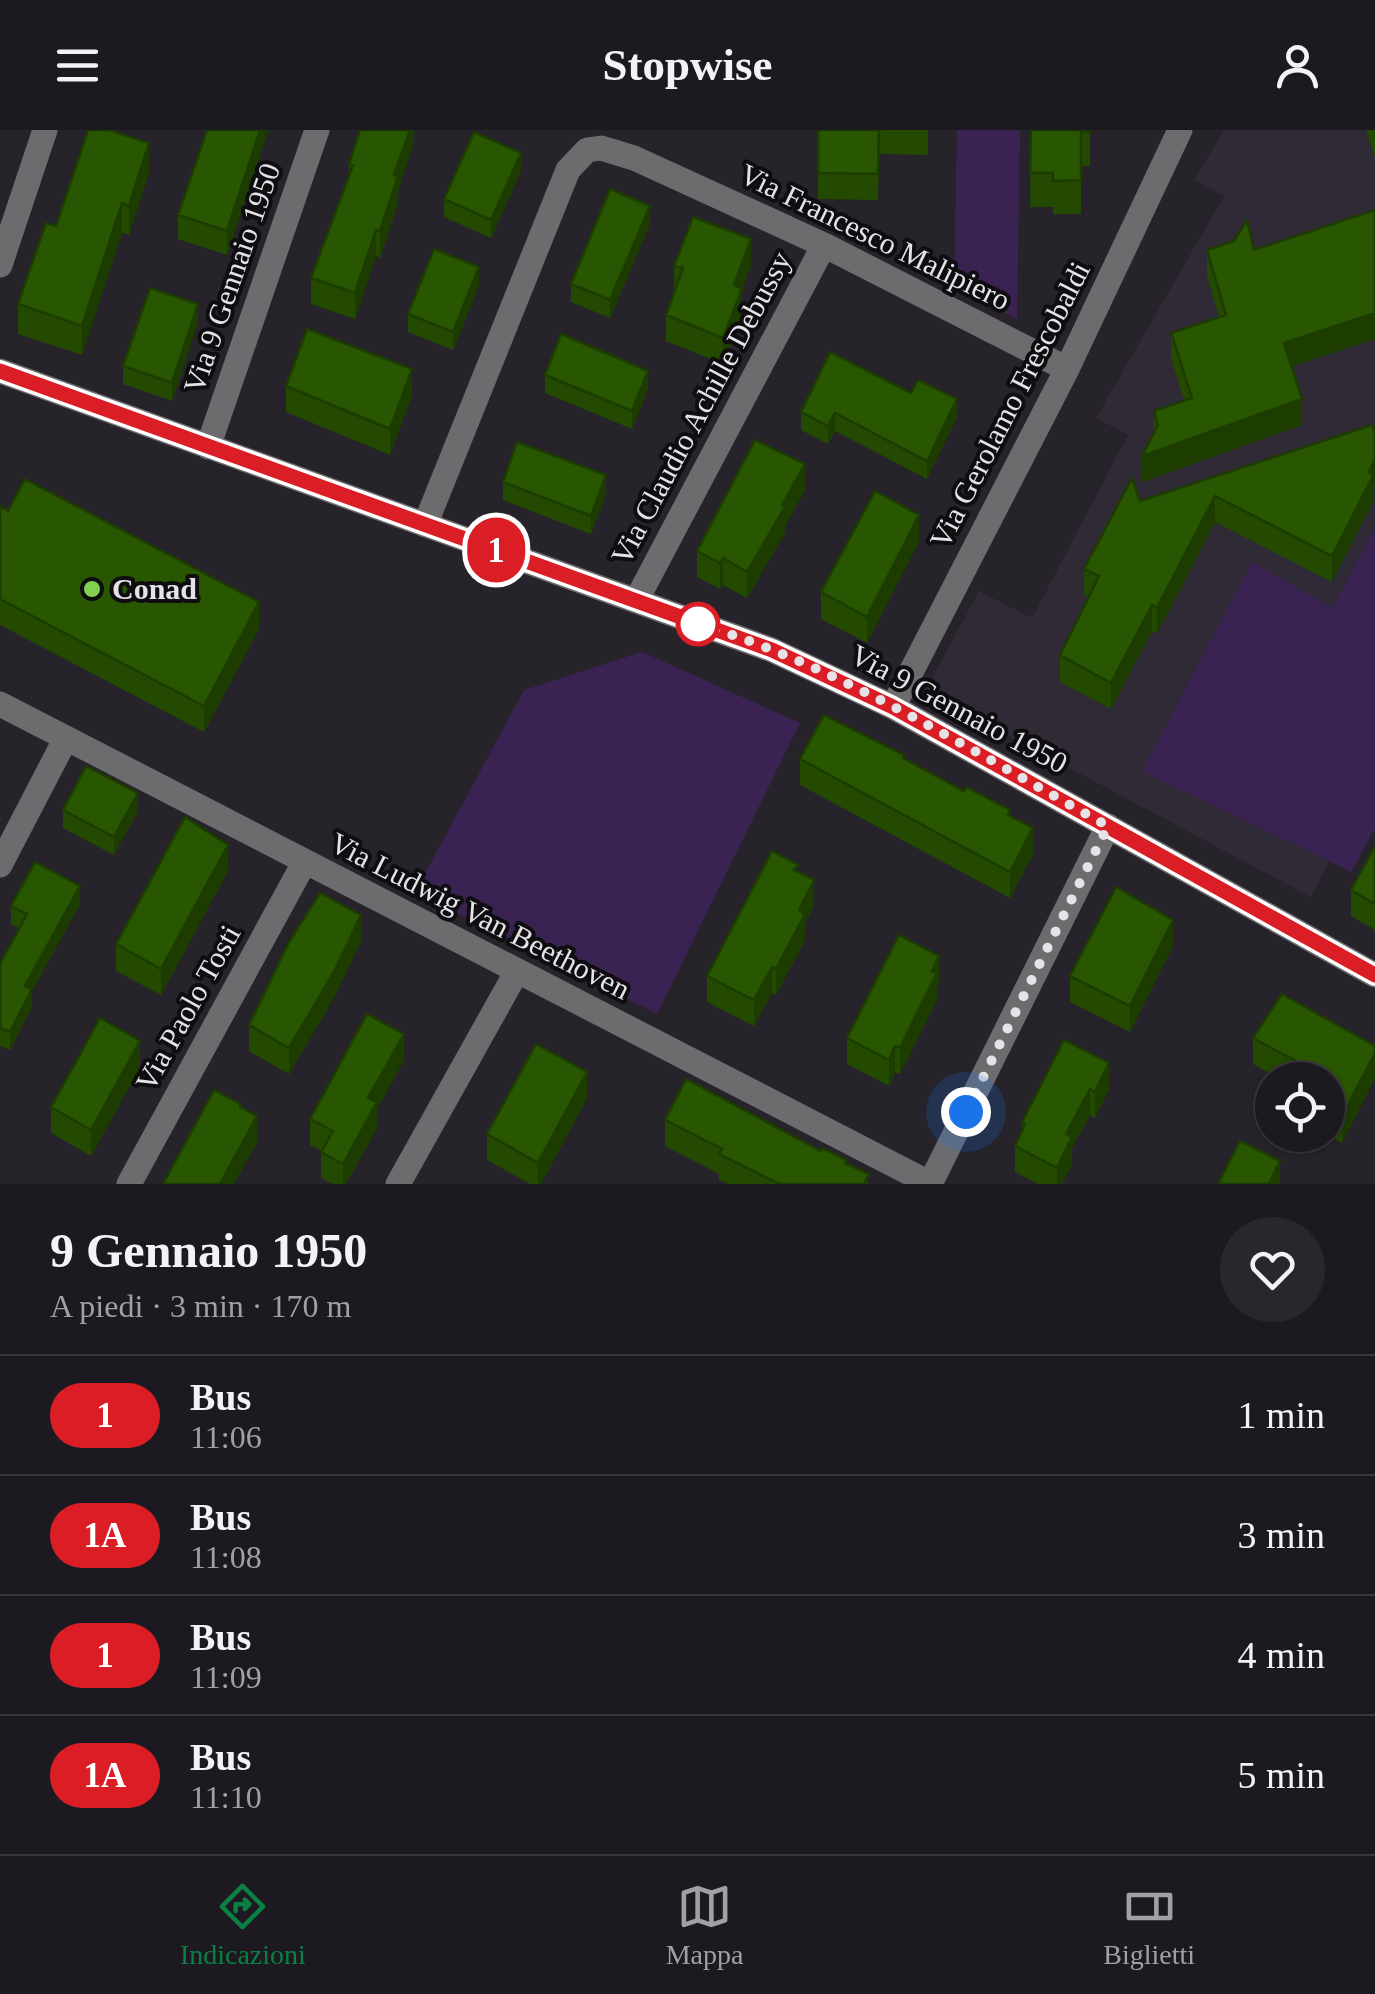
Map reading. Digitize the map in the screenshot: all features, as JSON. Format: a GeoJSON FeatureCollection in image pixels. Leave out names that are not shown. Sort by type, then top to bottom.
{"type":"FeatureCollection","features":[{"type":"Feature","properties":{"kind":"street"},"geometry":{"type":"LineString","coordinates":[[0,265],[45,130]]}},
{"type":"Feature","properties":{"kind":"street","name":"Via 9 Gennaio 1950"},"geometry":{"type":"LineString","coordinates":[[208,447],[317,130]]}},
{"type":"Feature","properties":{"kind":"street","name":"Via Gerolamo Frescobaldi"},"geometry":{"type":"LineString","coordinates":[[893,707],[1067,369],[1180,130]]}},
{"type":"Feature","properties":{"kind":"street","name":"Via Francesco Malipiero"},"geometry":{"type":"LineString","coordinates":[[425,525],[568,170],[587,150],[601,148],[634,158],[824,245],[1067,369]]}},
{"type":"Feature","properties":{"kind":"street","name":"Via Claudio Achille Debussy"},"geometry":{"type":"LineString","coordinates":[[636,601],[824,245]]}},
{"type":"Feature","properties":{"kind":"street","name":"Via 9 Gennaio 1950"},"geometry":{"type":"LineString","coordinates":[[0,371],[772,650],[893,707],[1375,975]]}},
{"type":"Feature","properties":{"kind":"street","name":"Via Ludwig Van Beethoven"},"geometry":{"type":"LineString","coordinates":[[0,704],[930,1184]]}},
{"type":"Feature","properties":{"kind":"street"},"geometry":{"type":"LineString","coordinates":[[0,865],[66,738]]}},
{"type":"Feature","properties":{"kind":"street"},"geometry":{"type":"LineString","coordinates":[[930,1184],[1108,826]]}},
{"type":"Feature","properties":{"kind":"street","name":"Via Paolo Tosti"},"geometry":{"type":"LineString","coordinates":[[129,1184],[304,863]]}},
{"type":"Feature","properties":{"kind":"street"},"geometry":{"type":"LineString","coordinates":[[398,1184],[517,971]]}},
{"type":"Feature","properties":{"kind":"shaded area"},"geometry":{"type":"Polygon","coordinates":[[[957,130],[1020,130],[1017,320],[954,284],[957,130]]]}},
{"type":"Feature","properties":{"kind":"shaded area"},"geometry":{"type":"Polygon","coordinates":[[[1224,130],[1375,130],[1375,775],[1311,897],[925,691],[979,591],[1032,618],[1128,435],[1096,418],[1224,196],[1194,180],[1224,130]]]}},
{"type":"Feature","properties":{"kind":"shaded area"},"geometry":{"type":"Polygon","coordinates":[[[1375,529],[1375,828],[1351,872],[1142,771],[1252,562],[1332,608],[1375,529]]]}},
{"type":"Feature","properties":{"kind":"shaded area"},"geometry":{"type":"Polygon","coordinates":[[[642,652],[800,723],[657,1014],[415,892],[524,690],[642,652]]]}},
{"type":"Feature","properties":{"kind":"building"},"geometry":{"type":"Polygon","coordinates":[[[88,130],[109,130],[149,143],[129,206],[122,203],[82,326],[18,304],[46,223],[56,226],[88,130]]]}},
{"type":"Feature","properties":{"kind":"building"},"geometry":{"type":"Polygon","coordinates":[[[207,130],[260,130],[227,231],[178,215],[207,130]]]}},
{"type":"Feature","properties":{"kind":"building"},"geometry":{"type":"Polygon","coordinates":[[[360,130],[410,130],[380,231],[376,230],[355,293],[311,278],[353,165],[349,164],[360,130]]]}},
{"type":"Feature","properties":{"kind":"building"},"geometry":{"type":"Polygon","coordinates":[[[818,130],[879,130],[878,174],[818,173],[818,130]]]}},
{"type":"Feature","properties":{"kind":"building"},"geometry":{"type":"Polygon","coordinates":[[[1031,130],[1090,130],[1081,132],[1081,180],[1053,181],[1053,173],[1030,173],[1031,130]]]}},
{"type":"Feature","properties":{"kind":"building"},"geometry":{"type":"Polygon","coordinates":[[[474,132],[521,153],[491,220],[444,199],[474,132]]]}},
{"type":"Feature","properties":{"kind":"building"},"geometry":{"type":"Polygon","coordinates":[[[610,189],[650,206],[610,300],[571,284],[610,189]]]}},
{"type":"Feature","properties":{"kind":"building"},"geometry":{"type":"Polygon","coordinates":[[[1375,210],[1375,313],[1284,343],[1302,399],[1142,456],[1158,425],[1154,411],[1192,398],[1171,333],[1226,315],[1207,250],[1234,241],[1247,220],[1254,250],[1375,210]]]}},
{"type":"Feature","properties":{"kind":"building"},"geometry":{"type":"Polygon","coordinates":[[[693,217],[751,239],[734,285],[742,289],[723,338],[666,315],[683,268],[674,266],[693,217]]]}},
{"type":"Feature","properties":{"kind":"building"},"geometry":{"type":"Polygon","coordinates":[[[434,249],[479,267],[453,332],[408,314],[434,249]]]}},
{"type":"Feature","properties":{"kind":"building"},"geometry":{"type":"Polygon","coordinates":[[[150,288],[198,304],[172,383],[123,366],[150,288]]]}},
{"type":"Feature","properties":{"kind":"building"},"geometry":{"type":"Polygon","coordinates":[[[307,329],[412,369],[390,429],[286,386],[307,329]]]}},
{"type":"Feature","properties":{"kind":"building"},"geometry":{"type":"Polygon","coordinates":[[[561,334],[648,371],[632,411],[545,375],[561,334]]]}},
{"type":"Feature","properties":{"kind":"building"},"geometry":{"type":"Polygon","coordinates":[[[830,352],[911,393],[918,380],[957,399],[927,461],[835,413],[828,426],[801,412],[830,352]]]}},
{"type":"Feature","properties":{"kind":"building"},"geometry":{"type":"Polygon","coordinates":[[[1372,425],[1375,459],[1369,472],[1374,474],[1332,556],[1215,496],[1157,608],[1152,605],[1111,683],[1060,655],[1099,576],[1084,569],[1132,478],[1140,501],[1372,425]]]}},
{"type":"Feature","properties":{"kind":"building"},"geometry":{"type":"Polygon","coordinates":[[[755,440],[805,464],[747,572],[723,558],[720,563],[697,551],[755,440]]]}},
{"type":"Feature","properties":{"kind":"building"},"geometry":{"type":"Polygon","coordinates":[[[517,442],[606,475],[591,516],[503,482],[517,442]]]}},
{"type":"Feature","properties":{"kind":"building","name":"Conad"},"geometry":{"type":"Polygon","coordinates":[[[25,479],[259,602],[204,706],[0,599],[0,506],[8,511],[25,479]]]}},
{"type":"Feature","properties":{"kind":"building"},"geometry":{"type":"Polygon","coordinates":[[[875,491],[919,515],[867,617],[821,592],[875,491]]]}},
{"type":"Feature","properties":{"kind":"building"},"geometry":{"type":"Polygon","coordinates":[[[824,715],[904,755],[903,758],[964,791],[966,787],[1010,810],[1008,815],[1033,828],[1010,872],[800,759],[824,715]]]}},
{"type":"Feature","properties":{"kind":"building"},"geometry":{"type":"Polygon","coordinates":[[[86,766],[138,793],[114,837],[63,810],[86,766]]]}},
{"type":"Feature","properties":{"kind":"building"},"geometry":{"type":"Polygon","coordinates":[[[185,817],[228,845],[161,969],[116,944],[185,817]]]}},
{"type":"Feature","properties":{"kind":"building"},"geometry":{"type":"Polygon","coordinates":[[[1375,846],[1375,904],[1351,890],[1375,846]]]}},
{"type":"Feature","properties":{"kind":"building"},"geometry":{"type":"Polygon","coordinates":[[[772,851],[798,865],[794,870],[814,880],[799,910],[805,914],[776,969],[772,967],[754,1000],[707,976],[772,851]]]}},
{"type":"Feature","properties":{"kind":"building"},"geometry":{"type":"Polygon","coordinates":[[[35,862],[80,886],[25,986],[32,989],[10,1032],[0,1028],[0,964],[27,914],[11,906],[35,862]]]}},
{"type":"Feature","properties":{"kind":"building"},"geometry":{"type":"Polygon","coordinates":[[[1116,887],[1173,920],[1130,1006],[1070,976],[1116,887]]]}},
{"type":"Feature","properties":{"kind":"building"},"geometry":{"type":"Polygon","coordinates":[[[320,893],[361,915],[335,970],[289,1048],[249,1025],[289,942],[320,893]]]}},
{"type":"Feature","properties":{"kind":"building"},"geometry":{"type":"Polygon","coordinates":[[[899,935],[939,956],[932,971],[937,973],[900,1048],[895,1046],[889,1060],[847,1038],[899,935]]]}},
{"type":"Feature","properties":{"kind":"building"},"geometry":{"type":"Polygon","coordinates":[[[1282,994],[1375,1046],[1375,1053],[1345,1110],[1345,1062],[1298,1062],[1253,1038],[1282,994]]]}},
{"type":"Feature","properties":{"kind":"building"},"geometry":{"type":"Polygon","coordinates":[[[367,1014],[404,1034],[368,1098],[377,1102],[343,1164],[321,1152],[333,1131],[310,1119],[367,1014]]]}},
{"type":"Feature","properties":{"kind":"building"},"geometry":{"type":"Polygon","coordinates":[[[100,1018],[140,1041],[91,1130],[51,1107],[100,1018]]]}},
{"type":"Feature","properties":{"kind":"building"},"geometry":{"type":"Polygon","coordinates":[[[1064,1040],[1109,1063],[1095,1092],[1090,1089],[1066,1134],[1072,1137],[1057,1168],[1015,1146],[1025,1124],[1022,1122],[1064,1040]]]}},
{"type":"Feature","properties":{"kind":"building"},"geometry":{"type":"Polygon","coordinates":[[[536,1044],[587,1072],[538,1163],[487,1134],[536,1044]]]}},
{"type":"Feature","properties":{"kind":"building"},"geometry":{"type":"Polygon","coordinates":[[[686,1079],[821,1151],[822,1148],[846,1160],[845,1163],[869,1174],[864,1184],[779,1184],[719,1154],[722,1149],[665,1120],[686,1079]]]}},
{"type":"Feature","properties":{"kind":"building"},"geometry":{"type":"Polygon","coordinates":[[[214,1090],[257,1116],[220,1184],[163,1184],[214,1090]]]}},
{"type":"Feature","properties":{"kind":"building"},"geometry":{"type":"Polygon","coordinates":[[[1240,1141],[1255,1152],[1280,1161],[1269,1184],[1218,1184],[1240,1141]]]}},
{"type":"Feature","properties":{"kind":"bus line","name":"1"},"geometry":{"type":"LineString","coordinates":[[0,371],[772,650],[893,707],[1375,975]]}},
{"type":"Feature","properties":{"kind":"place","name":"Conad"},"geometry":{"type":"Point","coordinates":[92,589]}},
{"type":"Feature","properties":{"kind":"route"},"geometry":{"type":"LineString","coordinates":[[698,624],[772,650],[853,686],[1108,826],[966,1112]]}}]}
